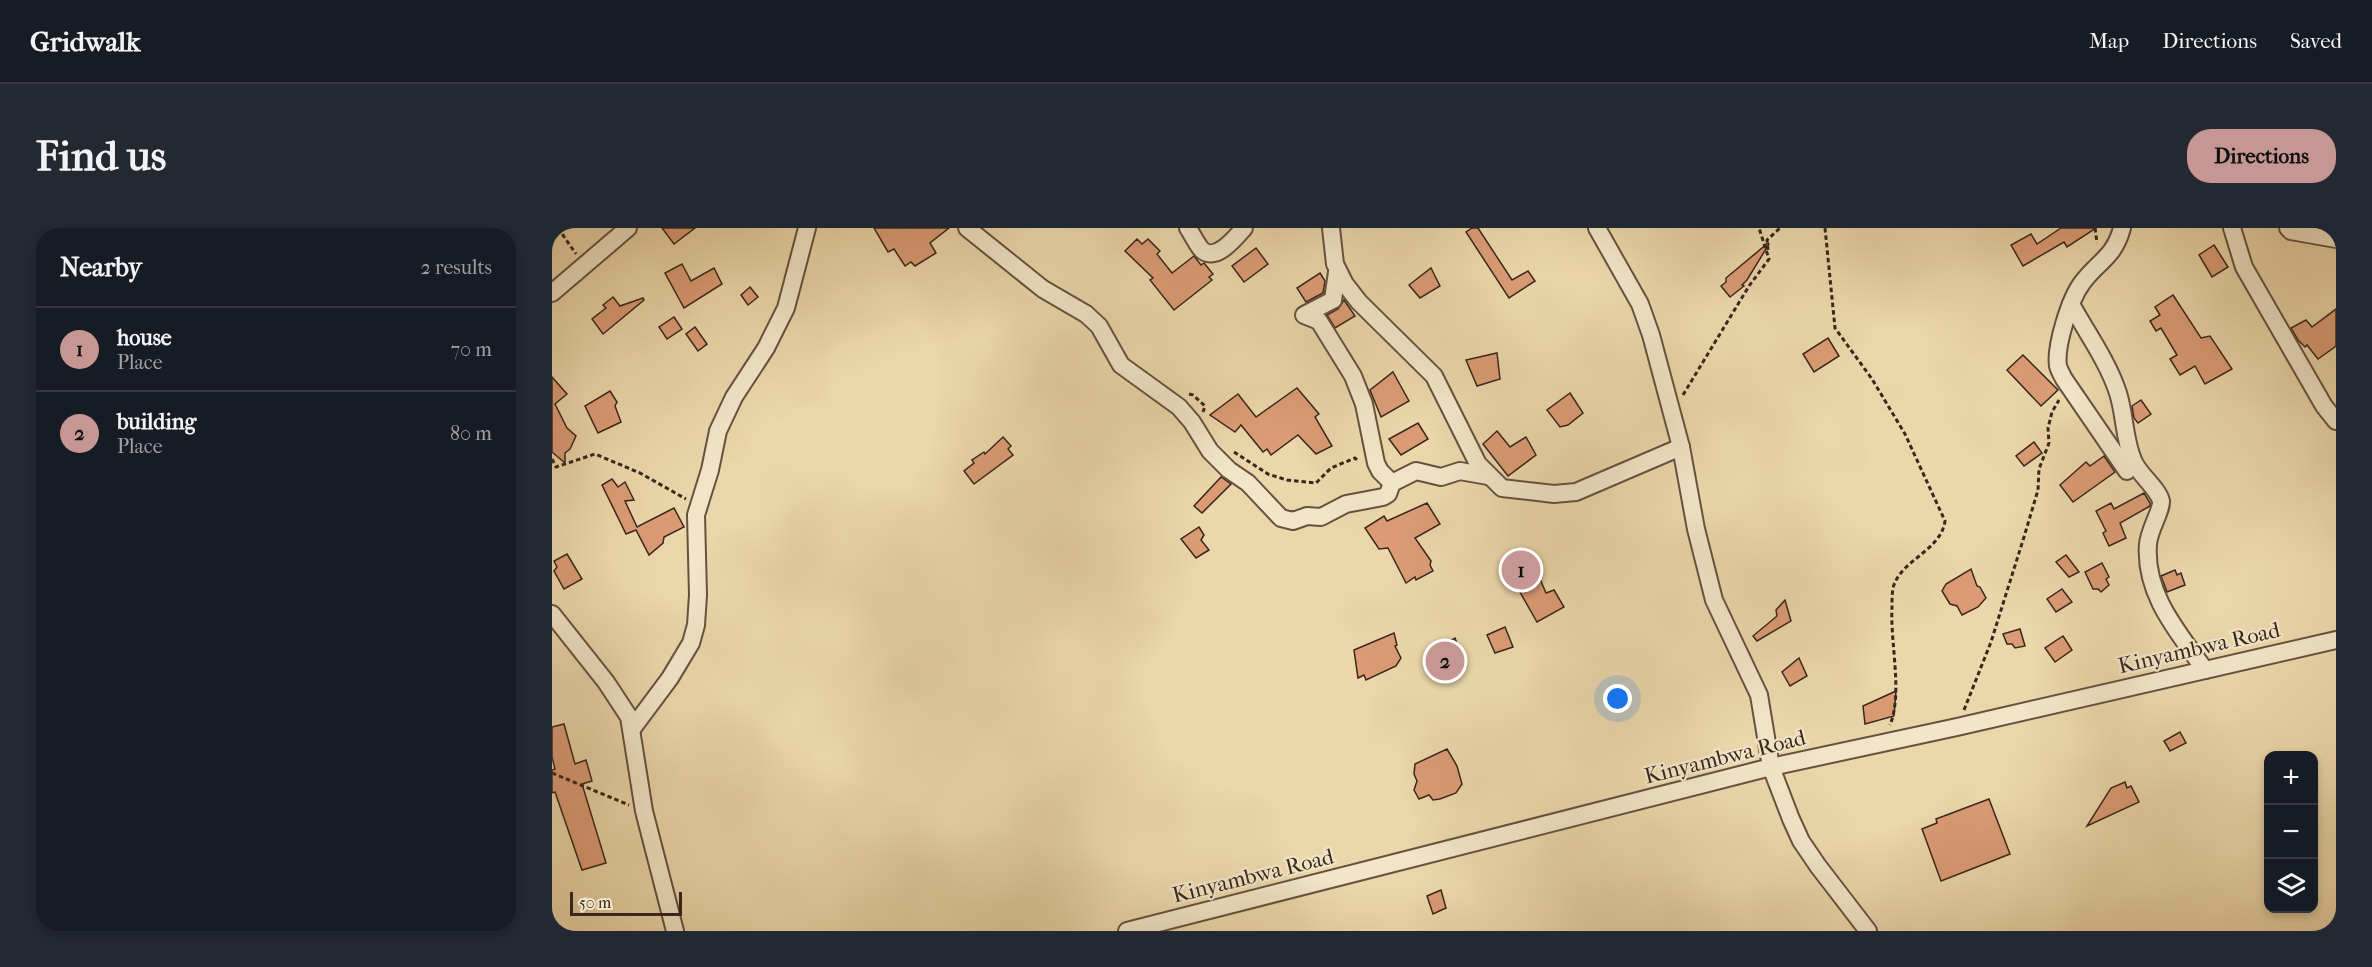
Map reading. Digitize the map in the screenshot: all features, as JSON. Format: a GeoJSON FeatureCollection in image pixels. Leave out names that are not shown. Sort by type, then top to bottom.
{"type":"FeatureCollection","features":[{"type":"Feature","properties":{"kind":"street"},"geometry":{"type":"LineString","coordinates":[[552,293],[628,228]]}},
{"type":"Feature","properties":{"kind":"street"},"geometry":{"type":"LineString","coordinates":[[633,729],[670,678],[691,643],[696,625],[698,594],[696,514],[718,431],[734,397],[766,348],[786,308],[807,228]]}},
{"type":"Feature","properties":{"kind":"street"},"geometry":{"type":"LineString","coordinates":[[967,228],[1043,289],[1086,314],[1099,326],[1121,365],[1179,407],[1199,432],[1210,451],[1228,470],[1248,483],[1281,518],[1293,521],[1307,516],[1321,517],[1346,504],[1388,494],[1386,477],[1376,463],[1364,404],[1353,376],[1319,321],[1304,315],[1333,300],[1337,272],[1331,228]]}},
{"type":"Feature","properties":{"kind":"street"},"geometry":{"type":"LineString","coordinates":[[1188,228],[1202,250],[1207,252],[1218,252],[1244,228]]}},
{"type":"Feature","properties":{"kind":"street"},"geometry":{"type":"LineString","coordinates":[[1597,228],[1640,304],[1651,335],[1681,447],[1696,529],[1714,600],[1759,695],[1771,767],[1801,841],[1868,931]]}},
{"type":"Feature","properties":{"kind":"street"},"geometry":{"type":"LineString","coordinates":[[2122,228],[2113,250],[2080,284],[2064,323],[2058,367],[2127,471]]}},
{"type":"Feature","properties":{"kind":"street"},"geometry":{"type":"LineString","coordinates":[[2232,228],[2244,267],[2313,387],[2336,421]]}},
{"type":"Feature","properties":{"kind":"street"},"geometry":{"type":"LineString","coordinates":[[2288,228],[2291,231],[2336,239]]}},
{"type":"Feature","properties":{"kind":"street"},"geometry":{"type":"LineString","coordinates":[[1337,272],[1359,302],[1434,376],[1478,464],[1502,488],[1554,494],[1576,492],[1681,447]]}},
{"type":"Feature","properties":{"kind":"street"},"geometry":{"type":"LineString","coordinates":[[2071,304],[2117,391],[2131,457],[2136,468],[2160,498],[2160,509],[2151,526],[2148,548],[2147,565],[2153,586],[2169,617],[2205,670]]}},
{"type":"Feature","properties":{"kind":"street"},"geometry":{"type":"LineString","coordinates":[[1386,477],[1416,471],[1441,477],[1460,471],[1488,476]]}},
{"type":"Feature","properties":{"kind":"street"},"geometry":{"type":"LineString","coordinates":[[552,614],[622,704],[629,717],[633,729],[644,812],[675,931]]}},
{"type":"Feature","properties":{"kind":"street","name":"Kinyambwa Road"},"geometry":{"type":"LineString","coordinates":[[1127,931],[1771,767],[1957,728],[2336,640]]}},
{"type":"Feature","properties":{"kind":"path"},"geometry":{"type":"LineString","coordinates":[[558,228],[584,265]]}},
{"type":"Feature","properties":{"kind":"path"},"geometry":{"type":"LineString","coordinates":[[1759,228],[1769,259]]}},
{"type":"Feature","properties":{"kind":"path"},"geometry":{"type":"LineString","coordinates":[[1672,414],[1749,286],[1769,259],[1767,240],[1780,228]]}},
{"type":"Feature","properties":{"kind":"path"},"geometry":{"type":"LineString","coordinates":[[1825,228],[1835,328],[1872,379],[1905,434],[1945,521],[1944,532],[1907,567],[1893,587],[1892,648],[1896,706],[1883,744]]}},
{"type":"Feature","properties":{"kind":"path"},"geometry":{"type":"LineString","coordinates":[[1172,401],[1188,394],[1193,395],[1205,406],[1199,432]]}},
{"type":"Feature","properties":{"kind":"path"},"geometry":{"type":"LineString","coordinates":[[1957,728],[1991,642],[2024,537],[2038,490],[2039,469],[2049,443],[2048,428],[2052,412],[2060,397]]}},
{"type":"Feature","properties":{"kind":"path"},"geometry":{"type":"LineString","coordinates":[[1229,449],[1268,474],[1287,480],[1316,483],[1331,468],[1355,458],[1366,467],[1386,477]]}},
{"type":"Feature","properties":{"kind":"path"},"geometry":{"type":"LineString","coordinates":[[552,459],[556,467],[595,454],[640,473],[699,506]]}},
{"type":"Feature","properties":{"kind":"path"},"geometry":{"type":"LineString","coordinates":[[552,773],[644,812]]}},
{"type":"Feature","properties":{"kind":"building"},"geometry":{"type":"Polygon","coordinates":[[[662,228],[695,228],[674,244],[662,228]]]}},
{"type":"Feature","properties":{"kind":"building"},"geometry":{"type":"Polygon","coordinates":[[[874,228],[949,228],[930,243],[936,253],[915,266],[911,262],[905,266],[894,249],[888,252],[874,228]]]}},
{"type":"Feature","properties":{"kind":"building"},"geometry":{"type":"Polygon","coordinates":[[[1472,228],[1478,228],[1512,280],[1528,271],[1535,281],[1509,298],[1466,232],[1472,228]]]}},
{"type":"Feature","properties":{"kind":"building"},"geometry":{"type":"Polygon","coordinates":[[[2061,228],[2096,228],[2067,247],[2064,242],[2023,266],[2011,245],[2031,234],[2037,244],[2061,228]]]}},
{"type":"Feature","properties":{"kind":"building"},"geometry":{"type":"Polygon","coordinates":[[[1137,239],[1142,244],[1148,239],[1160,251],[1157,254],[1172,273],[1194,256],[1213,274],[1209,277],[1212,280],[1174,310],[1150,280],[1153,278],[1125,251],[1137,239]]]}},
{"type":"Feature","properties":{"kind":"building"},"geometry":{"type":"Polygon","coordinates":[[[1768,243],[1742,285],[1744,286],[1730,297],[1721,286],[1726,282],[1726,278],[1768,243]]]}},
{"type":"Feature","properties":{"kind":"building"},"geometry":{"type":"Polygon","coordinates":[[[2214,245],[2228,267],[2212,277],[2199,255],[2214,245]]]}},
{"type":"Feature","properties":{"kind":"building"},"geometry":{"type":"Polygon","coordinates":[[[1256,248],[1268,264],[1244,282],[1232,266],[1256,248]]]}},
{"type":"Feature","properties":{"kind":"building"},"geometry":{"type":"Polygon","coordinates":[[[682,264],[691,281],[714,268],[722,284],[684,308],[665,273],[682,264]]]}},
{"type":"Feature","properties":{"kind":"building"},"geometry":{"type":"Polygon","coordinates":[[[1431,268],[1440,286],[1420,298],[1409,285],[1431,268]]]}},
{"type":"Feature","properties":{"kind":"building"},"geometry":{"type":"Polygon","coordinates":[[[1320,273],[1325,281],[1323,293],[1306,302],[1297,288],[1320,273]]]}},
{"type":"Feature","properties":{"kind":"building"},"geometry":{"type":"Polygon","coordinates":[[[750,287],[758,297],[748,305],[741,295],[750,287]]]}},
{"type":"Feature","properties":{"kind":"building"},"geometry":{"type":"Polygon","coordinates":[[[2173,295],[2201,338],[2210,336],[2232,369],[2205,384],[2195,366],[2180,375],[2170,359],[2177,355],[2161,328],[2156,331],[2150,321],[2160,315],[2155,307],[2173,295]]]}},
{"type":"Feature","properties":{"kind":"building"},"geometry":{"type":"Polygon","coordinates":[[[613,297],[620,306],[643,298],[644,300],[603,334],[592,319],[606,308],[603,305],[613,297]]]}},
{"type":"Feature","properties":{"kind":"building"},"geometry":{"type":"Polygon","coordinates":[[[1344,300],[1355,316],[1335,328],[1327,315],[1338,309],[1344,300]]]}},
{"type":"Feature","properties":{"kind":"building"},"geometry":{"type":"Polygon","coordinates":[[[2336,309],[2336,346],[2318,359],[2307,345],[2305,347],[2298,340],[2291,328],[2306,320],[2312,327],[2336,309]]]}},
{"type":"Feature","properties":{"kind":"building"},"geometry":{"type":"Polygon","coordinates":[[[674,317],[682,329],[667,339],[659,327],[674,317]]]}},
{"type":"Feature","properties":{"kind":"building"},"geometry":{"type":"Polygon","coordinates":[[[695,327],[707,344],[698,351],[686,334],[695,327]]]}},
{"type":"Feature","properties":{"kind":"building"},"geometry":{"type":"Polygon","coordinates":[[[1828,338],[1839,356],[1814,372],[1803,354],[1828,338]]]}},
{"type":"Feature","properties":{"kind":"building"},"geometry":{"type":"Polygon","coordinates":[[[1497,353],[1500,379],[1477,386],[1466,360],[1497,353]]]}},
{"type":"Feature","properties":{"kind":"building"},"geometry":{"type":"Polygon","coordinates":[[[2023,355],[2058,390],[2041,406],[2007,370],[2023,355]]]}},
{"type":"Feature","properties":{"kind":"building"},"geometry":{"type":"Polygon","coordinates":[[[1393,372],[1409,401],[1381,417],[1370,390],[1393,372]]]}},
{"type":"Feature","properties":{"kind":"building"},"geometry":{"type":"Polygon","coordinates":[[[552,377],[567,394],[555,404],[567,428],[576,436],[570,449],[565,453],[565,463],[552,452],[552,377]]]}},
{"type":"Feature","properties":{"kind":"building"},"geometry":{"type":"Polygon","coordinates":[[[1297,388],[1319,414],[1315,417],[1332,446],[1316,454],[1298,435],[1271,455],[1267,449],[1263,452],[1241,425],[1235,432],[1210,415],[1238,394],[1256,417],[1297,388]]]}},
{"type":"Feature","properties":{"kind":"building"},"geometry":{"type":"Polygon","coordinates":[[[610,391],[617,402],[615,406],[621,422],[598,433],[585,406],[610,391]]]}},
{"type":"Feature","properties":{"kind":"building"},"geometry":{"type":"Polygon","coordinates":[[[1570,393],[1583,413],[1568,425],[1560,427],[1547,410],[1570,393]]]}},
{"type":"Feature","properties":{"kind":"building"},"geometry":{"type":"Polygon","coordinates":[[[2141,400],[2151,414],[2138,423],[2134,418],[2132,406],[2141,400]]]}},
{"type":"Feature","properties":{"kind":"building"},"geometry":{"type":"Polygon","coordinates":[[[1418,423],[1428,439],[1401,455],[1389,439],[1418,423]]]}},
{"type":"Feature","properties":{"kind":"building"},"geometry":{"type":"Polygon","coordinates":[[[1497,431],[1510,447],[1526,437],[1536,455],[1508,476],[1483,444],[1497,431]]]}},
{"type":"Feature","properties":{"kind":"building"},"geometry":{"type":"Polygon","coordinates":[[[1003,437],[1011,446],[1008,449],[1013,455],[974,484],[964,471],[974,463],[972,460],[984,452],[985,454],[1003,437]]]}},
{"type":"Feature","properties":{"kind":"building"},"geometry":{"type":"Polygon","coordinates":[[[2034,442],[2042,453],[2024,466],[2016,456],[2034,442]]]}},
{"type":"Feature","properties":{"kind":"building"},"geometry":{"type":"Polygon","coordinates":[[[2104,456],[2115,472],[2073,502],[2060,485],[2086,462],[2090,466],[2104,456]]]}},
{"type":"Feature","properties":{"kind":"building"},"geometry":{"type":"Polygon","coordinates":[[[1221,477],[1231,484],[1202,513],[1194,506],[1221,477]]]}},
{"type":"Feature","properties":{"kind":"building"},"geometry":{"type":"Polygon","coordinates":[[[612,479],[618,487],[625,482],[634,500],[625,501],[637,527],[674,508],[684,527],[664,537],[663,543],[649,555],[636,530],[626,534],[602,485],[612,479]]]}},
{"type":"Feature","properties":{"kind":"building"},"geometry":{"type":"Polygon","coordinates":[[[2144,493],[2150,506],[2120,523],[2126,538],[2109,546],[2103,533],[2106,531],[2096,511],[2111,503],[2114,509],[2144,493]]]}},
{"type":"Feature","properties":{"kind":"building"},"geometry":{"type":"Polygon","coordinates":[[[1427,503],[1440,524],[1415,538],[1431,561],[1433,571],[1416,580],[1415,577],[1406,583],[1388,548],[1379,549],[1365,528],[1384,516],[1387,521],[1427,503]]]}},
{"type":"Feature","properties":{"kind":"building"},"geometry":{"type":"Polygon","coordinates":[[[1199,527],[1204,535],[1201,540],[1209,550],[1196,558],[1181,539],[1199,527]]]}},
{"type":"Feature","properties":{"kind":"building"},"geometry":{"type":"Polygon","coordinates":[[[1528,551],[1546,593],[1554,590],[1564,607],[1537,622],[1517,587],[1515,588],[1503,562],[1528,551]]]}},
{"type":"Feature","properties":{"kind":"building"},"geometry":{"type":"Polygon","coordinates":[[[567,554],[582,579],[564,589],[554,571],[557,567],[554,561],[567,554]]]}},
{"type":"Feature","properties":{"kind":"building"},"geometry":{"type":"Polygon","coordinates":[[[2066,555],[2079,572],[2069,577],[2056,562],[2066,555]]]}},
{"type":"Feature","properties":{"kind":"building"},"geometry":{"type":"Polygon","coordinates":[[[2102,563],[2109,577],[2106,579],[2109,585],[2101,592],[2093,589],[2085,572],[2102,563]]]}},
{"type":"Feature","properties":{"kind":"building"},"geometry":{"type":"Polygon","coordinates":[[[1971,569],[1977,586],[1986,598],[1978,607],[1962,615],[1957,606],[1950,604],[1942,591],[1946,584],[1971,569]]]}},
{"type":"Feature","properties":{"kind":"building"},"geometry":{"type":"Polygon","coordinates":[[[2175,570],[2177,575],[2181,573],[2185,585],[2167,592],[2161,576],[2175,570]]]}},
{"type":"Feature","properties":{"kind":"building"},"geometry":{"type":"Polygon","coordinates":[[[2062,589],[2072,602],[2056,612],[2047,599],[2062,589]]]}},
{"type":"Feature","properties":{"kind":"building"},"geometry":{"type":"Polygon","coordinates":[[[1785,600],[1791,621],[1757,641],[1753,636],[1777,616],[1776,610],[1785,600]]]}},
{"type":"Feature","properties":{"kind":"building"},"geometry":{"type":"Polygon","coordinates":[[[1505,627],[1513,647],[1495,653],[1487,635],[1505,627]]]}},
{"type":"Feature","properties":{"kind":"building"},"geometry":{"type":"Polygon","coordinates":[[[2020,629],[2025,646],[2015,648],[2012,644],[2007,644],[2003,634],[2020,629]]]}},
{"type":"Feature","properties":{"kind":"building"},"geometry":{"type":"Polygon","coordinates":[[[1394,633],[1397,645],[1395,646],[1401,658],[1396,666],[1366,680],[1364,675],[1358,678],[1354,650],[1394,633]]]}},
{"type":"Feature","properties":{"kind":"building"},"geometry":{"type":"Polygon","coordinates":[[[2063,636],[2072,650],[2055,662],[2045,648],[2063,636]]]}},
{"type":"Feature","properties":{"kind":"building"},"geometry":{"type":"Polygon","coordinates":[[[1455,638],[1464,666],[1447,675],[1433,651],[1455,638]]]}},
{"type":"Feature","properties":{"kind":"building"},"geometry":{"type":"Polygon","coordinates":[[[1799,658],[1807,676],[1790,686],[1782,672],[1799,658]]]}},
{"type":"Feature","properties":{"kind":"building"},"geometry":{"type":"Polygon","coordinates":[[[1896,691],[1894,716],[1865,724],[1863,706],[1896,691]]]}},
{"type":"Feature","properties":{"kind":"building"},"geometry":{"type":"Polygon","coordinates":[[[564,724],[575,764],[586,760],[592,781],[582,784],[606,863],[582,870],[555,792],[552,793],[552,770],[555,769],[552,757],[552,727],[564,724]]]}},
{"type":"Feature","properties":{"kind":"building"},"geometry":{"type":"Polygon","coordinates":[[[2180,732],[2186,743],[2170,751],[2164,741],[2180,732]]]}},
{"type":"Feature","properties":{"kind":"building"},"geometry":{"type":"Polygon","coordinates":[[[1447,749],[1457,766],[1462,784],[1456,793],[1440,799],[1433,800],[1429,795],[1419,799],[1414,790],[1417,781],[1414,774],[1415,764],[1447,749]]]}},
{"type":"Feature","properties":{"kind":"building"},"geometry":{"type":"Polygon","coordinates":[[[2125,782],[2127,788],[2131,786],[2139,802],[2087,826],[2111,788],[2125,782]]]}},
{"type":"Feature","properties":{"kind":"building"},"geometry":{"type":"Polygon","coordinates":[[[1989,799],[2010,854],[1941,881],[1922,829],[1937,823],[1936,819],[1989,799]]]}},
{"type":"Feature","properties":{"kind":"building"},"geometry":{"type":"Polygon","coordinates":[[[1441,890],[1446,908],[1433,914],[1427,896],[1441,890]]]}},
{"type":"Feature","properties":{"kind":"place","name":"house"},"geometry":{"type":"Point","coordinates":[1521,570]}},
{"type":"Feature","properties":{"kind":"place","name":"building"},"geometry":{"type":"Point","coordinates":[1445,661]}}]}
